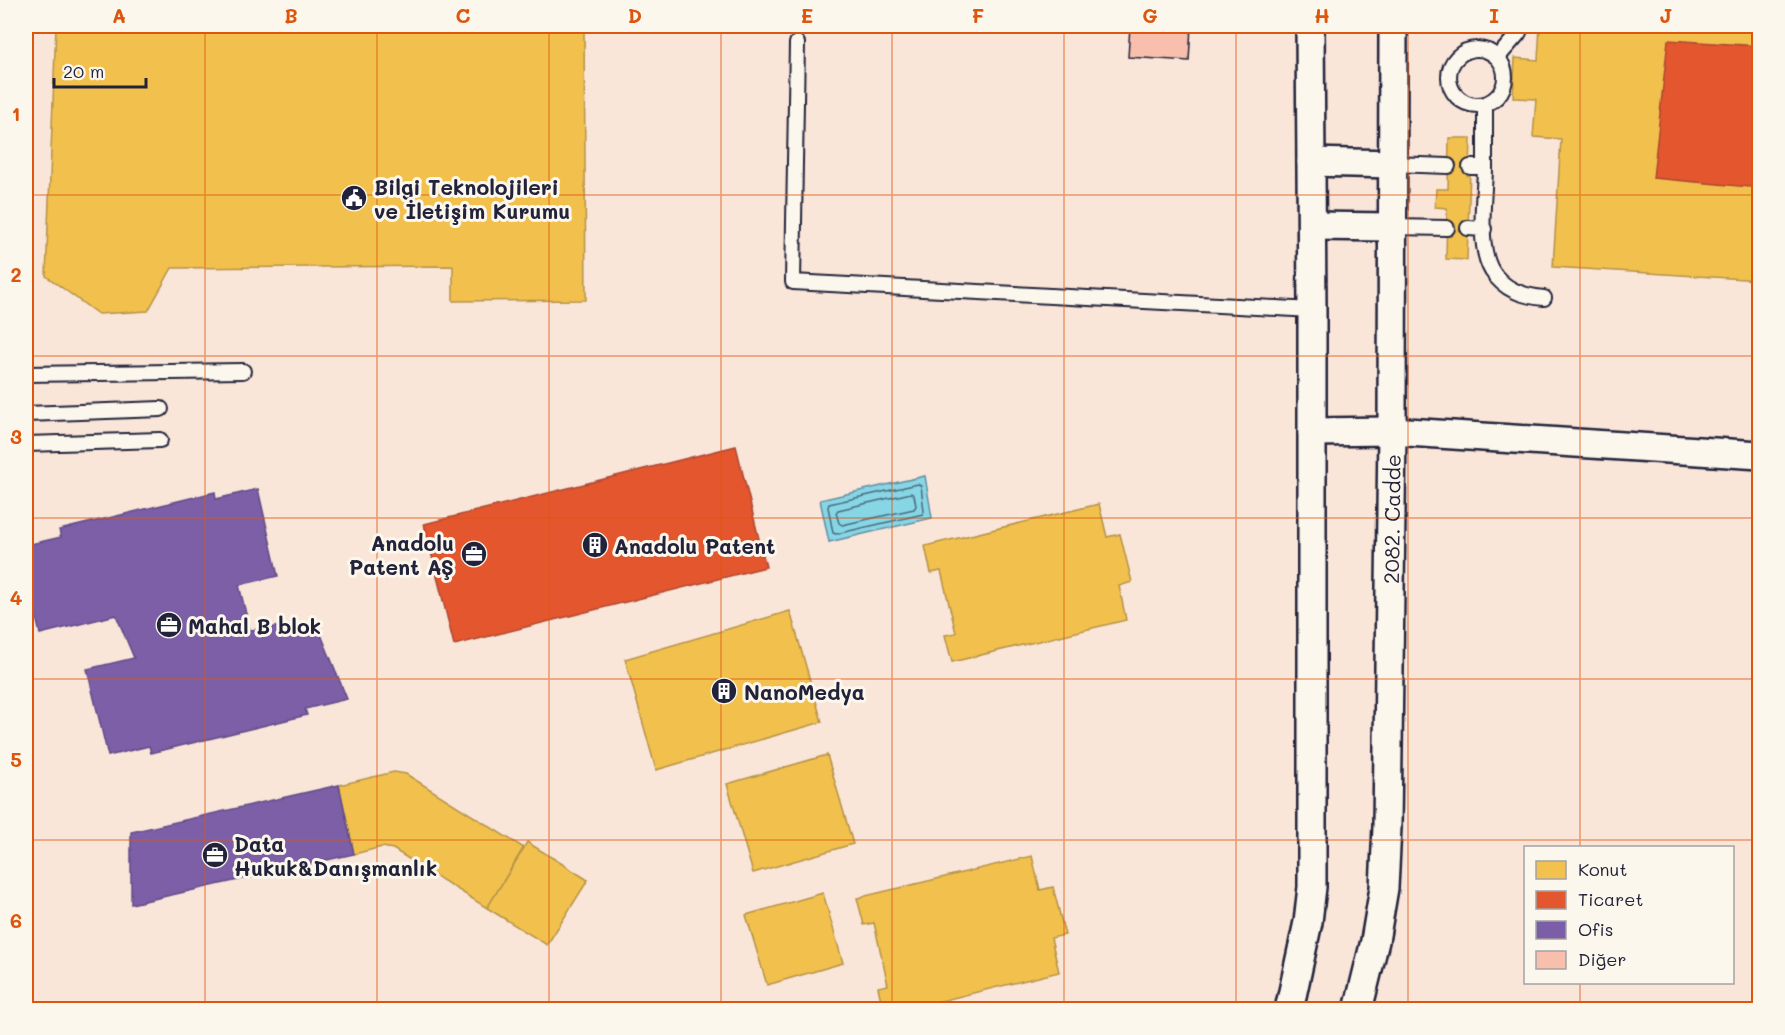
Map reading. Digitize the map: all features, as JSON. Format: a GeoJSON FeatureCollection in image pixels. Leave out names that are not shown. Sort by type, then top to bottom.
{"type":"FeatureCollection","features":[{"type":"Feature","properties":{"kind":"street"},"geometry":{"type":"LineString","coordinates":[[1289,1010],[1308,922],[1311,887],[1310,26]]}},
{"type":"Feature","properties":{"kind":"street","name":"2082. Cadde"},"geometry":{"type":"LineString","coordinates":[[1358,1010],[1375,941],[1385,878],[1387,827],[1392,431],[1393,26]]}},
{"type":"Feature","properties":{"kind":"street"},"geometry":{"type":"LineString","coordinates":[[1311,162],[1393,164]]}},
{"type":"Feature","properties":{"kind":"street"},"geometry":{"type":"LineString","coordinates":[[1312,226],[1392,227]]}},
{"type":"Feature","properties":{"kind":"street"},"geometry":{"type":"LineString","coordinates":[[1312,432],[1392,431],[1760,455]]}},
{"type":"Feature","properties":{"kind":"lane"},"geometry":{"type":"LineString","coordinates":[[1498,57],[1522,26]]}},
{"type":"Feature","properties":{"kind":"lane"},"geometry":{"type":"LineString","coordinates":[[797,43],[793,282],[1312,310]]}},
{"type":"Feature","properties":{"kind":"lane"},"geometry":{"type":"LineString","coordinates":[[1469,49],[1482,49],[1498,57],[1503,65],[1505,84],[1494,100],[1485,104],[1472,105],[1461,100],[1453,90],[1449,78],[1451,66],[1458,55],[1469,49]]}},
{"type":"Feature","properties":{"kind":"lane"},"geometry":{"type":"LineString","coordinates":[[1485,104],[1484,229],[1487,258],[1492,271],[1502,283],[1528,297],[1544,298]]}},
{"type":"Feature","properties":{"kind":"lane"},"geometry":{"type":"LineString","coordinates":[[1393,164],[1448,166]]}},
{"type":"Feature","properties":{"kind":"lane"},"geometry":{"type":"LineString","coordinates":[[1470,167],[1485,167]]}},
{"type":"Feature","properties":{"kind":"lane"},"geometry":{"type":"LineString","coordinates":[[1392,227],[1447,228]]}},
{"type":"Feature","properties":{"kind":"lane"},"geometry":{"type":"LineString","coordinates":[[1468,228],[1484,229]]}},
{"type":"Feature","properties":{"kind":"lane"},"geometry":{"type":"LineString","coordinates":[[26,374],[243,371]]}},
{"type":"Feature","properties":{"kind":"lane"},"geometry":{"type":"LineString","coordinates":[[26,414],[161,409]]}},
{"type":"Feature","properties":{"kind":"lane"},"geometry":{"type":"LineString","coordinates":[[26,444],[160,440]]}},
{"type":"Feature","properties":{"kind":"water"},"geometry":{"type":"Polygon","coordinates":[[[925,476],[932,518],[829,542],[820,500],[925,476]]]}},
{"type":"Feature","properties":{"kind":"building: Konut"},"geometry":{"type":"Polygon","coordinates":[[[56,26],[584,26],[586,300],[453,301],[453,266],[172,268],[148,311],[98,314],[46,276],[56,26]]]}},
{"type":"Feature","properties":{"kind":"building: Konut"},"geometry":{"type":"Polygon","coordinates":[[[1540,26],[1760,26],[1760,280],[1553,267],[1561,139],[1533,137],[1536,99],[1513,98],[1515,58],[1538,60],[1540,26]]]}},
{"type":"Feature","properties":{"kind":"building: Konut"},"geometry":{"type":"Polygon","coordinates":[[[1449,138],[1471,138],[1467,260],[1446,259],[1447,208],[1435,207],[1436,189],[1448,189],[1449,138]]]}},
{"type":"Feature","properties":{"kind":"building: Konut"},"geometry":{"type":"Polygon","coordinates":[[[1099,504],[1107,537],[1120,534],[1132,582],[1119,586],[1126,620],[952,662],[945,635],[956,633],[941,571],[931,573],[925,546],[1099,504]]]}},
{"type":"Feature","properties":{"kind":"building: Konut","name":"NanoMedya"},"geometry":{"type":"Polygon","coordinates":[[[790,611],[822,722],[656,770],[625,659],[790,611]]]}},
{"type":"Feature","properties":{"kind":"building: Konut"},"geometry":{"type":"Polygon","coordinates":[[[827,755],[853,844],[753,873],[727,784],[827,755]]]}},
{"type":"Feature","properties":{"kind":"building: Konut"},"geometry":{"type":"Polygon","coordinates":[[[394,772],[406,774],[524,848],[487,908],[393,849],[382,847],[354,854],[339,785],[394,772]]]}},
{"type":"Feature","properties":{"kind":"building: Konut"},"geometry":{"type":"Polygon","coordinates":[[[527,842],[588,880],[547,945],[487,908],[527,842]]]}},
{"type":"Feature","properties":{"kind":"building: Konut"},"geometry":{"type":"Polygon","coordinates":[[[1032,856],[1040,890],[1053,887],[1065,935],[1051,938],[1059,972],[904,1010],[883,1010],[878,987],[888,985],[874,923],[864,925],[857,898],[1032,856]]]}},
{"type":"Feature","properties":{"kind":"building: Konut"},"geometry":{"type":"Polygon","coordinates":[[[823,893],[843,963],[767,985],[746,915],[823,893]]]}},
{"type":"Feature","properties":{"kind":"building: Ticaret"},"geometry":{"type":"Polygon","coordinates":[[[1668,40],[1760,46],[1760,188],[1653,178],[1668,40]]]}},
{"type":"Feature","properties":{"kind":"building: Ticaret","name":"Anadolu Patent"},"geometry":{"type":"Polygon","coordinates":[[[736,446],[766,567],[454,645],[424,524],[736,446]]]}},
{"type":"Feature","properties":{"kind":"building: Ofis"},"geometry":{"type":"Polygon","coordinates":[[[258,489],[278,576],[239,585],[250,630],[316,622],[347,699],[305,709],[307,715],[151,753],[149,746],[108,756],[87,669],[134,658],[116,615],[40,634],[26,574],[26,545],[61,537],[59,530],[215,492],[216,499],[258,489]]]}},
{"type":"Feature","properties":{"kind":"building: Ofis"},"geometry":{"type":"Polygon","coordinates":[[[339,785],[354,854],[131,904],[131,832],[339,785]]]}},
{"type":"Feature","properties":{"kind":"building: Diğer"},"geometry":{"type":"Polygon","coordinates":[[[1130,26],[1191,26],[1189,61],[1128,57],[1130,26]]]}},
{"type":"Feature","properties":{"kind":"place","name":"Bilgi Teknolojileri ve İletişim Kurumu"},"geometry":{"type":"Point","coordinates":[354,198]}},
{"type":"Feature","properties":{"kind":"place","name":"Anadolu Patent"},"geometry":{"type":"Point","coordinates":[595,545]}},
{"type":"Feature","properties":{"kind":"place","name":"Anadolu Patent AŞ"},"geometry":{"type":"Point","coordinates":[474,554]}},
{"type":"Feature","properties":{"kind":"place","name":"Mahal B blok"},"geometry":{"type":"Point","coordinates":[169,625]}},
{"type":"Feature","properties":{"kind":"place","name":"NanoMedya"},"geometry":{"type":"Point","coordinates":[724,691]}},
{"type":"Feature","properties":{"kind":"place","name":"Data Hukuk&Danışmanlık"},"geometry":{"type":"Point","coordinates":[215,855]}}]}
